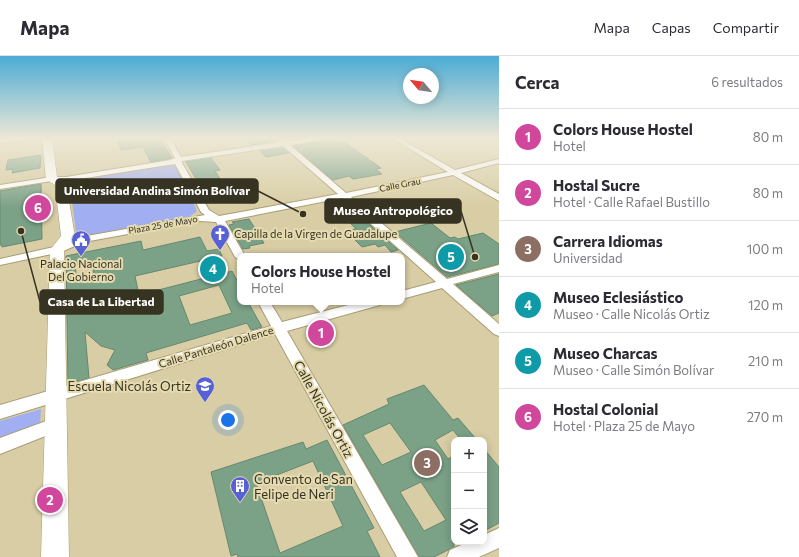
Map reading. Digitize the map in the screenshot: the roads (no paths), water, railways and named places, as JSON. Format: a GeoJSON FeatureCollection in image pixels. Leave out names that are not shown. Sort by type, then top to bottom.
{"type":"FeatureCollection","features":[{"type":"Feature","properties":{"kind":"main road"},"geometry":{"type":"LineString","coordinates":[[50,161],[52,179],[60,183],[68,237],[57,250],[55,557]]}},
{"type":"Feature","properties":{"kind":"street"},"geometry":{"type":"LineString","coordinates":[[0,187],[52,179],[66,179],[173,161]]}},
{"type":"Feature","properties":{"kind":"street","name":"Plaza 25 de Mayo"},"geometry":{"type":"LineString","coordinates":[[178,161],[205,212],[219,219]]}},
{"type":"Feature","properties":{"kind":"street"},"geometry":{"type":"LineString","coordinates":[[307,161],[499,331]]}},
{"type":"Feature","properties":{"kind":"street"},"geometry":{"type":"LineString","coordinates":[[435,161],[499,198]]}},
{"type":"Feature","properties":{"kind":"street","name":"Calle Grau"},"geometry":{"type":"LineString","coordinates":[[219,219],[455,173],[498,161]]}},
{"type":"Feature","properties":{"kind":"street","name":"Plaza 25 de Mayo"},"geometry":{"type":"LineString","coordinates":[[0,262],[57,250],[81,240],[200,218],[219,219]]}},
{"type":"Feature","properties":{"kind":"street"},"geometry":{"type":"LineString","coordinates":[[219,219],[238,253]]}},
{"type":"Feature","properties":{"kind":"street"},"geometry":{"type":"LineString","coordinates":[[405,294],[499,268]]}},
{"type":"Feature","properties":{"kind":"street","name":"Calle Nicolás Ortiz"},"geometry":{"type":"LineString","coordinates":[[266,305],[408,557]]}},
{"type":"Feature","properties":{"kind":"street","name":"Calle Pantaleón Dalence"},"geometry":{"type":"LineString","coordinates":[[0,412],[279,328],[365,305]]}},
{"type":"Feature","properties":{"kind":"street"},"geometry":{"type":"LineString","coordinates":[[0,446],[57,424]]}},
{"type":"Feature","properties":{"kind":"street"},"geometry":{"type":"LineString","coordinates":[[457,557],[499,538]]}},
{"type":"Feature","properties":{"kind":"place","name":"Hostal Colonial"},"geometry":{"type":"Point","coordinates":[38,208]}},
{"type":"Feature","properties":{"kind":"place","name":"Universidad Andina Simón Bolívar"},"geometry":{"type":"Point","coordinates":[303,214]}},
{"type":"Feature","properties":{"kind":"place","name":"Casa de La Libertad"},"geometry":{"type":"Point","coordinates":[21,231]}},
{"type":"Feature","properties":{"kind":"place","name":"Capilla de la Virgen de Guadalupe"},"geometry":{"type":"Point","coordinates":[220,251]}},
{"type":"Feature","properties":{"kind":"place","name":"Palacio Nacional Del Gobierno"},"geometry":{"type":"Point","coordinates":[81,257]}},
{"type":"Feature","properties":{"kind":"place","name":"Museo Charcas"},"geometry":{"type":"Point","coordinates":[451,257]}},
{"type":"Feature","properties":{"kind":"place","name":"Museo Antropológico"},"geometry":{"type":"Point","coordinates":[475,257]}},
{"type":"Feature","properties":{"kind":"place","name":"Museo Eclesiástico"},"geometry":{"type":"Point","coordinates":[213,269]}},
{"type":"Feature","properties":{"kind":"place","name":"Colors House Hostel"},"geometry":{"type":"Point","coordinates":[321,333]}},
{"type":"Feature","properties":{"kind":"place","name":"Escuela Nicolás Ortiz"},"geometry":{"type":"Point","coordinates":[205,403]}},
{"type":"Feature","properties":{"kind":"place","name":"Carrera Idiomas"},"geometry":{"type":"Point","coordinates":[427,463]}},
{"type":"Feature","properties":{"kind":"place","name":"Hostal Sucre"},"geometry":{"type":"Point","coordinates":[50,500]}},
{"type":"Feature","properties":{"kind":"place","name":"Convento de San Felipe de Neri"},"geometry":{"type":"Point","coordinates":[240,503]}}]}
